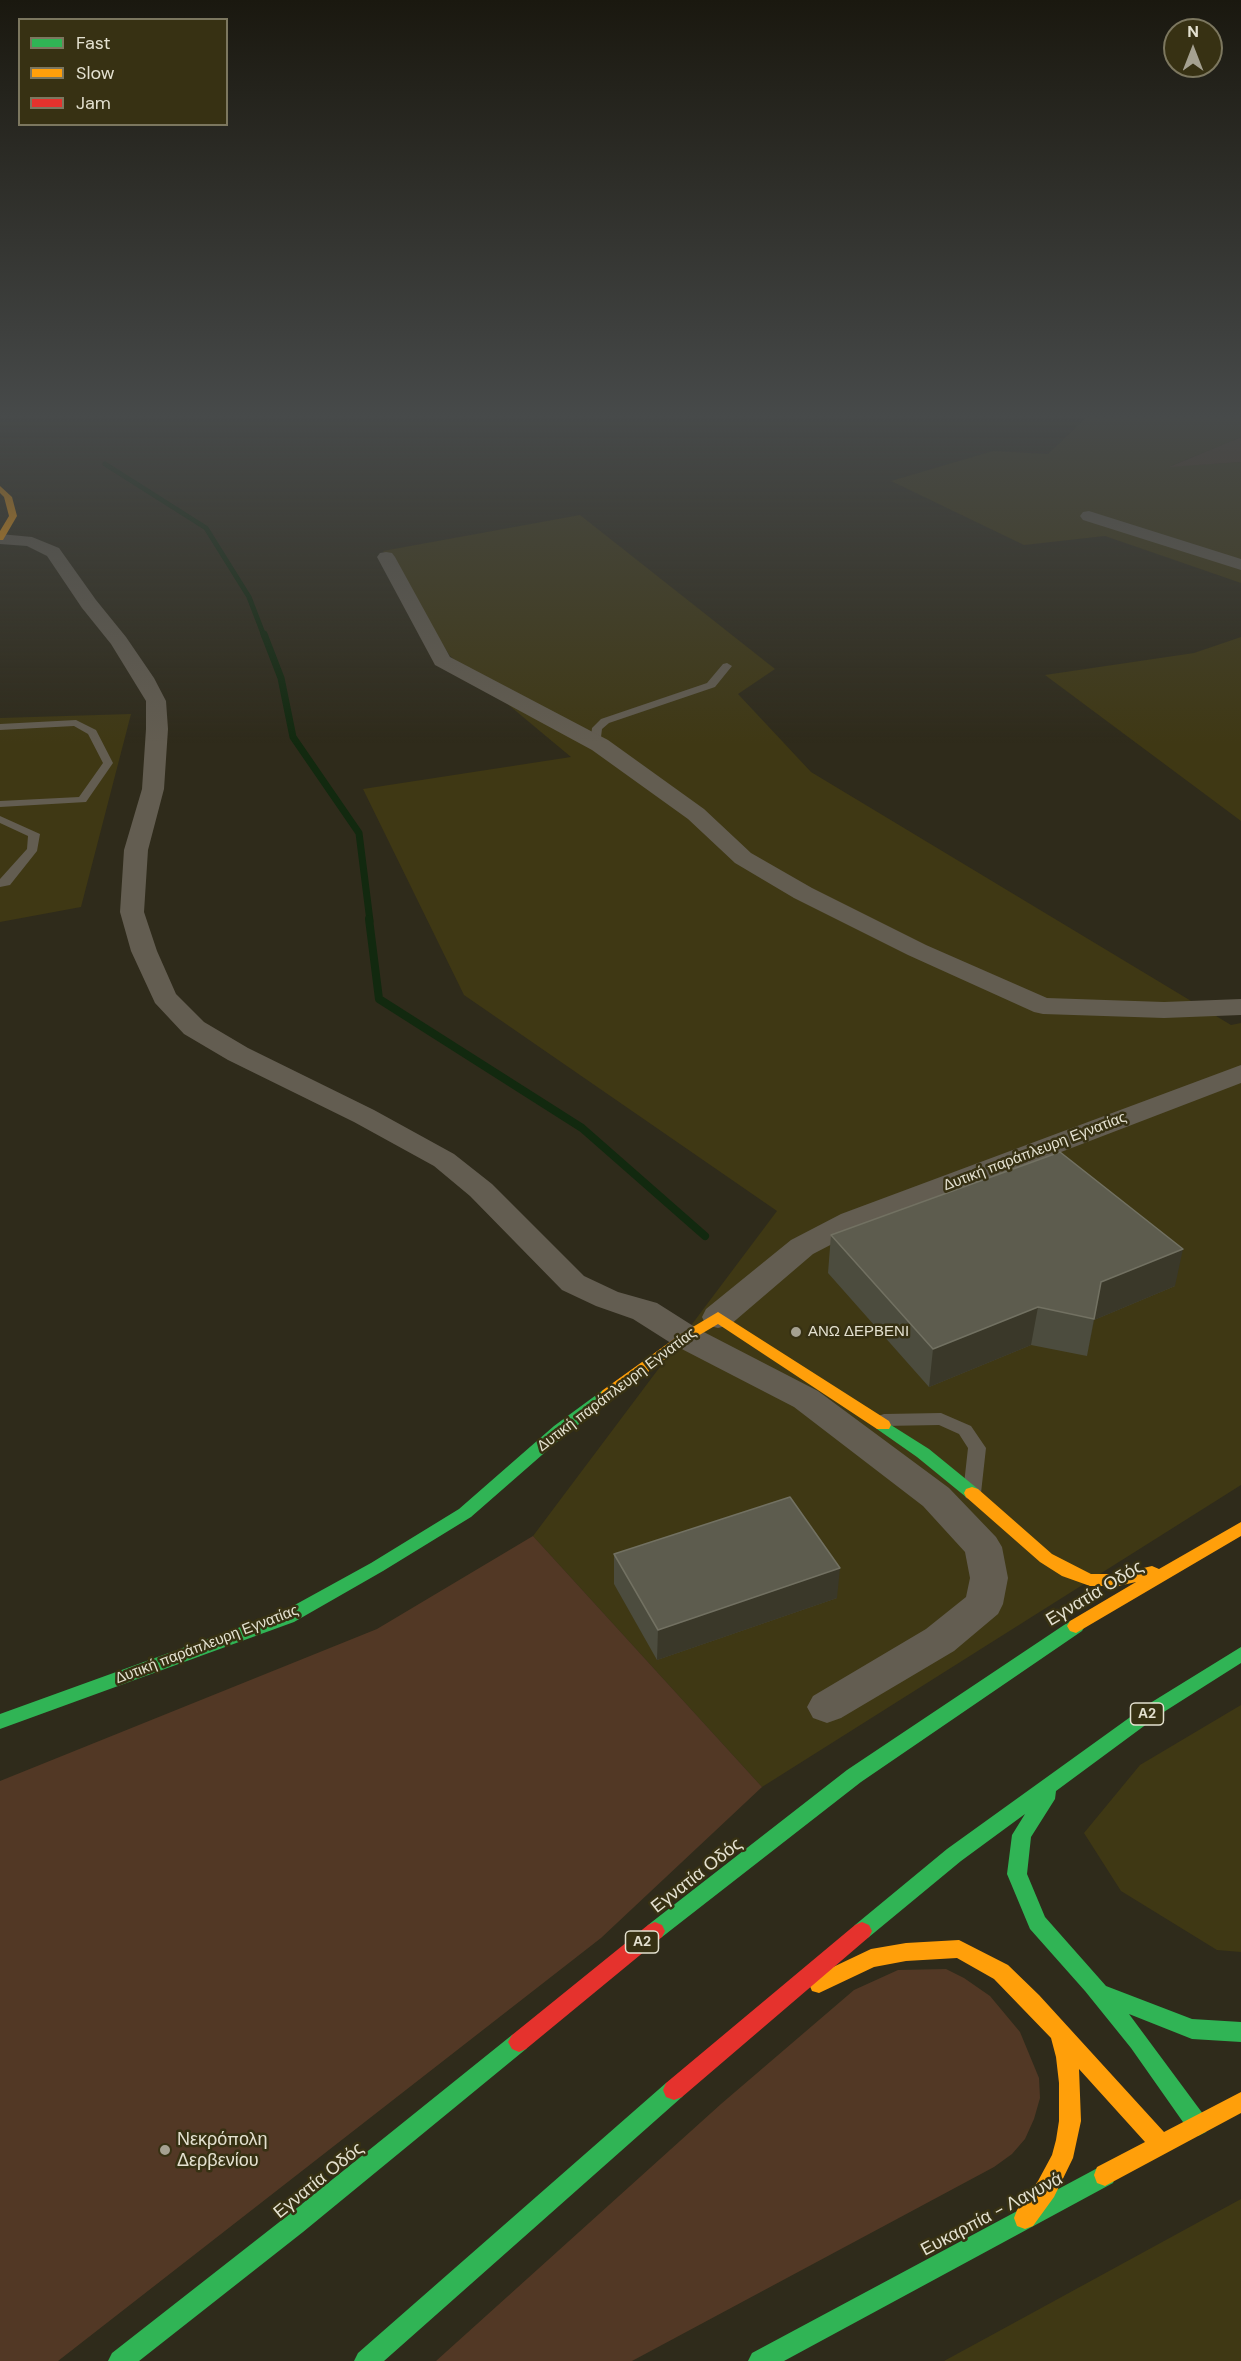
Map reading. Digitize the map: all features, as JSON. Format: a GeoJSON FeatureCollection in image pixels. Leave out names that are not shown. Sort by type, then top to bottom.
{"type":"FeatureCollection","features":[{"type":"Feature","properties":{"kind":"main road"},"geometry":{"type":"LineString","coordinates":[[0,538],[9,523]]}},
{"type":"Feature","properties":{"kind":"main road"},"geometry":{"type":"LineString","coordinates":[[718,1317],[783,1357],[923,1453],[1046,1558],[1068,1571],[1090,1580],[1118,1580],[1144,1575],[1190,1558]]}},
{"type":"Feature","properties":{"kind":"main road","name":"Δυτική παράπλευρη Εγνατίας"},"geometry":{"type":"LineString","coordinates":[[0,1722],[288,1617],[377,1567],[465,1513],[560,1430],[686,1337],[718,1317]]}},
{"type":"Feature","properties":{"kind":"main road","name":"Εγνατία Οδός"},"geometry":{"type":"LineString","coordinates":[[120,2361],[295,2224],[665,1923],[854,1776],[1069,1630],[1241,1528]]}},
{"type":"Feature","properties":{"kind":"main road","name":"Α2"},"geometry":{"type":"LineString","coordinates":[[366,2361],[757,2019],[954,1855],[1153,1710],[1241,1654]]}},
{"type":"Feature","properties":{"kind":"main road"},"geometry":{"type":"LineString","coordinates":[[1057,1779],[1022,1835],[1017,1874],[1037,1923],[1100,1993],[1138,2040],[1198,2125]]}},
{"type":"Feature","properties":{"kind":"main road"},"geometry":{"type":"LineString","coordinates":[[757,2019],[833,1976],[871,1958],[906,1952],[959,1949],[1001,1972],[1032,2002],[1060,2036],[1161,2144]]}},
{"type":"Feature","properties":{"kind":"main road"},"geometry":{"type":"LineString","coordinates":[[1100,1993],[1173,2024],[1192,2029],[1241,2032]]}},
{"type":"Feature","properties":{"kind":"main road"},"geometry":{"type":"LineString","coordinates":[[1025,2218],[1046,2189],[1062,2158],[1067,2140],[1070,2121],[1070,2083],[1067,2057],[1060,2036]]}},
{"type":"Feature","properties":{"kind":"main road","name":"Ευκαρπία - Λαγυνά"},"geometry":{"type":"LineString","coordinates":[[760,2361],[1241,2102]]}},
{"type":"Feature","properties":{"kind":"street"},"geometry":{"type":"LineString","coordinates":[[1111,523],[1241,565]]}},
{"type":"Feature","properties":{"kind":"street"},"geometry":{"type":"LineString","coordinates":[[0,538],[17,538],[53,552],[89,604],[119,641],[144,678],[156,701],[157,729],[153,789],[136,850],[132,912],[144,951],[164,997],[195,1028],[238,1054],[364,1116],[444,1160],[481,1190],[573,1283],[607,1299],[645,1311],[686,1337],[806,1399],[936,1497],[983,1547],[989,1578],[984,1604],[940,1640],[826,1707]]}},
{"type":"Feature","properties":{"kind":"street"},"geometry":{"type":"LineString","coordinates":[[386,557],[441,661],[600,745],[696,814],[743,858],[803,893],[917,950],[1043,1006],[1164,1010],[1241,1007]]}},
{"type":"Feature","properties":{"kind":"street","name":"Δυτική παράπλευρη Εγνατίας"},"geometry":{"type":"LineString","coordinates":[[718,1317],[802,1247],[852,1221],[1241,1073]]}},
{"type":"Feature","properties":{"kind":"lane"},"geometry":{"type":"LineString","coordinates":[[600,745],[596,737],[597,728],[605,721],[711,685],[727,666]]}},
{"type":"Feature","properties":{"kind":"lane"},"geometry":{"type":"LineString","coordinates":[[0,728],[76,723],[92,732],[108,763],[82,800],[0,804]]}},
{"type":"Feature","properties":{"kind":"lane"},"geometry":{"type":"LineString","coordinates":[[0,819],[34,834],[33,849],[6,882],[0,883]]}},
{"type":"Feature","properties":{"kind":"lane"},"geometry":{"type":"LineString","coordinates":[[877,1421],[941,1419],[965,1430],[977,1448],[972,1493]]}},
{"type":"Feature","properties":{"kind":"shaded area"},"geometry":{"type":"Polygon","coordinates":[[[535,523],[590,523],[775,669],[738,694],[811,772],[1231,1025],[1241,1023],[1241,1485],[762,1787],[533,1536],[777,1211],[464,995],[363,789],[571,757],[450,656],[383,551],[535,523]]]}},
{"type":"Feature","properties":{"kind":"shaded area"},"geometry":{"type":"Polygon","coordinates":[[[979,523],[1241,523],[1241,583],[1105,536],[1024,545],[979,523]]]}},
{"type":"Feature","properties":{"kind":"shaded area"},"geometry":{"type":"Polygon","coordinates":[[[1241,637],[1241,821],[1045,675],[1194,653],[1241,637]]]}},
{"type":"Feature","properties":{"kind":"shaded area"},"geometry":{"type":"Polygon","coordinates":[[[131,714],[81,907],[0,922],[0,718],[131,714]]]}},
{"type":"Feature","properties":{"kind":"shaded area","name":"Νεκρόπολη Δερβενίου"},"geometry":{"type":"Polygon","coordinates":[[[533,1536],[762,1787],[601,1938],[58,2361],[0,2361],[0,1781],[377,1629],[533,1536]]]}},
{"type":"Feature","properties":{"kind":"shaded area"},"geometry":{"type":"Polygon","coordinates":[[[1241,1705],[1241,1952],[1217,1950],[1121,1891],[1084,1833],[1140,1765],[1241,1705]]]}},
{"type":"Feature","properties":{"kind":"shaded area"},"geometry":{"type":"Polygon","coordinates":[[[946,1969],[990,1996],[1020,2032],[1039,2078],[1040,2098],[1034,2119],[1025,2139],[1012,2154],[994,2167],[632,2361],[436,2361],[721,2104],[854,1990],[898,1970],[946,1969]]]}},
{"type":"Feature","properties":{"kind":"shaded area"},"geometry":{"type":"Polygon","coordinates":[[[1241,2199],[1241,2361],[944,2361],[990,2336],[1241,2199]]]}},
{"type":"Feature","properties":{"kind":"building"},"geometry":{"type":"Polygon","coordinates":[[[1060,1152],[1183,1249],[1101,1282],[1094,1319],[1038,1307],[933,1349],[831,1235],[1060,1152]]]}},
{"type":"Feature","properties":{"kind":"building"},"geometry":{"type":"Polygon","coordinates":[[[790,1497],[840,1568],[658,1630],[614,1554],[790,1497]]]}},
{"type":"Feature","properties":{"kind":"waterway"},"geometry":{"type":"LineString","coordinates":[[198,523],[206,528],[249,597],[264,636]]}},
{"type":"Feature","properties":{"kind":"waterway"},"geometry":{"type":"LineString","coordinates":[[264,634],[281,678],[293,737],[359,833],[370,921]]}},
{"type":"Feature","properties":{"kind":"waterway"},"geometry":{"type":"LineString","coordinates":[[369,919],[379,999],[582,1128],[705,1236]]}},
{"type":"Feature","properties":{"kind":"traffic: fast"},"geometry":{"type":"LineString","coordinates":[[0,1722],[288,1617],[377,1567],[465,1513],[560,1430],[608,1394]]}},
{"type":"Feature","properties":{"kind":"traffic: fast"},"geometry":{"type":"LineString","coordinates":[[883,1425],[923,1453],[972,1493]]}},
{"type":"Feature","properties":{"kind":"traffic: fast"},"geometry":{"type":"LineString","coordinates":[[655,1931],[854,1776],[1076,1626]]}},
{"type":"Feature","properties":{"kind":"traffic: fast"},"geometry":{"type":"LineString","coordinates":[[862,1931],[954,1855],[1153,1710],[1241,1654]]}},
{"type":"Feature","properties":{"kind":"traffic: fast"},"geometry":{"type":"LineString","coordinates":[[1048,1793],[1022,1835],[1017,1874],[1037,1923],[1092,1984],[1138,2041],[1198,2125]]}},
{"type":"Feature","properties":{"kind":"traffic: fast"},"geometry":{"type":"LineString","coordinates":[[1103,1994],[1192,2029],[1241,2032]]}},
{"type":"Feature","properties":{"kind":"traffic: fast"},"geometry":{"type":"LineString","coordinates":[[120,2361],[295,2224],[519,2042]]}},
{"type":"Feature","properties":{"kind":"traffic: fast"},"geometry":{"type":"LineString","coordinates":[[366,2361],[674,2090]]}},
{"type":"Feature","properties":{"kind":"traffic: fast"},"geometry":{"type":"LineString","coordinates":[[760,2361],[1105,2175]]}},
{"type":"Feature","properties":{"kind":"traffic: slow"},"geometry":{"type":"LineString","coordinates":[[0,538],[9,523]]}},
{"type":"Feature","properties":{"kind":"traffic: slow"},"geometry":{"type":"LineString","coordinates":[[608,1394],[686,1337],[718,1317],[883,1425]]}},
{"type":"Feature","properties":{"kind":"traffic: slow"},"geometry":{"type":"LineString","coordinates":[[972,1493],[1046,1558],[1068,1571],[1090,1580],[1118,1580],[1152,1572]]}},
{"type":"Feature","properties":{"kind":"traffic: slow"},"geometry":{"type":"LineString","coordinates":[[1076,1626],[1241,1528]]}},
{"type":"Feature","properties":{"kind":"traffic: slow"},"geometry":{"type":"LineString","coordinates":[[819,1984],[871,1958],[906,1952],[959,1949],[1001,1972],[1032,2002],[1161,2144]]}},
{"type":"Feature","properties":{"kind":"traffic: slow"},"geometry":{"type":"LineString","coordinates":[[1025,2218],[1046,2189],[1062,2158],[1067,2140],[1070,2121],[1070,2083],[1067,2057],[1061,2037]]}},
{"type":"Feature","properties":{"kind":"traffic: slow"},"geometry":{"type":"LineString","coordinates":[[1105,2175],[1241,2102]]}},
{"type":"Feature","properties":{"kind":"traffic: jam"},"geometry":{"type":"LineString","coordinates":[[519,2042],[655,1931]]}},
{"type":"Feature","properties":{"kind":"traffic: jam"},"geometry":{"type":"LineString","coordinates":[[674,2090],[862,1931]]}},
{"type":"Feature","properties":{"kind":"place","name":"ΑΝΩ ΔΕΡΒΕΝΙ"},"geometry":{"type":"Point","coordinates":[796,1332]}},
{"type":"Feature","properties":{"kind":"place","name":"Νεκρόπολη Δερβενίου"},"geometry":{"type":"Point","coordinates":[165,2150]}}]}
